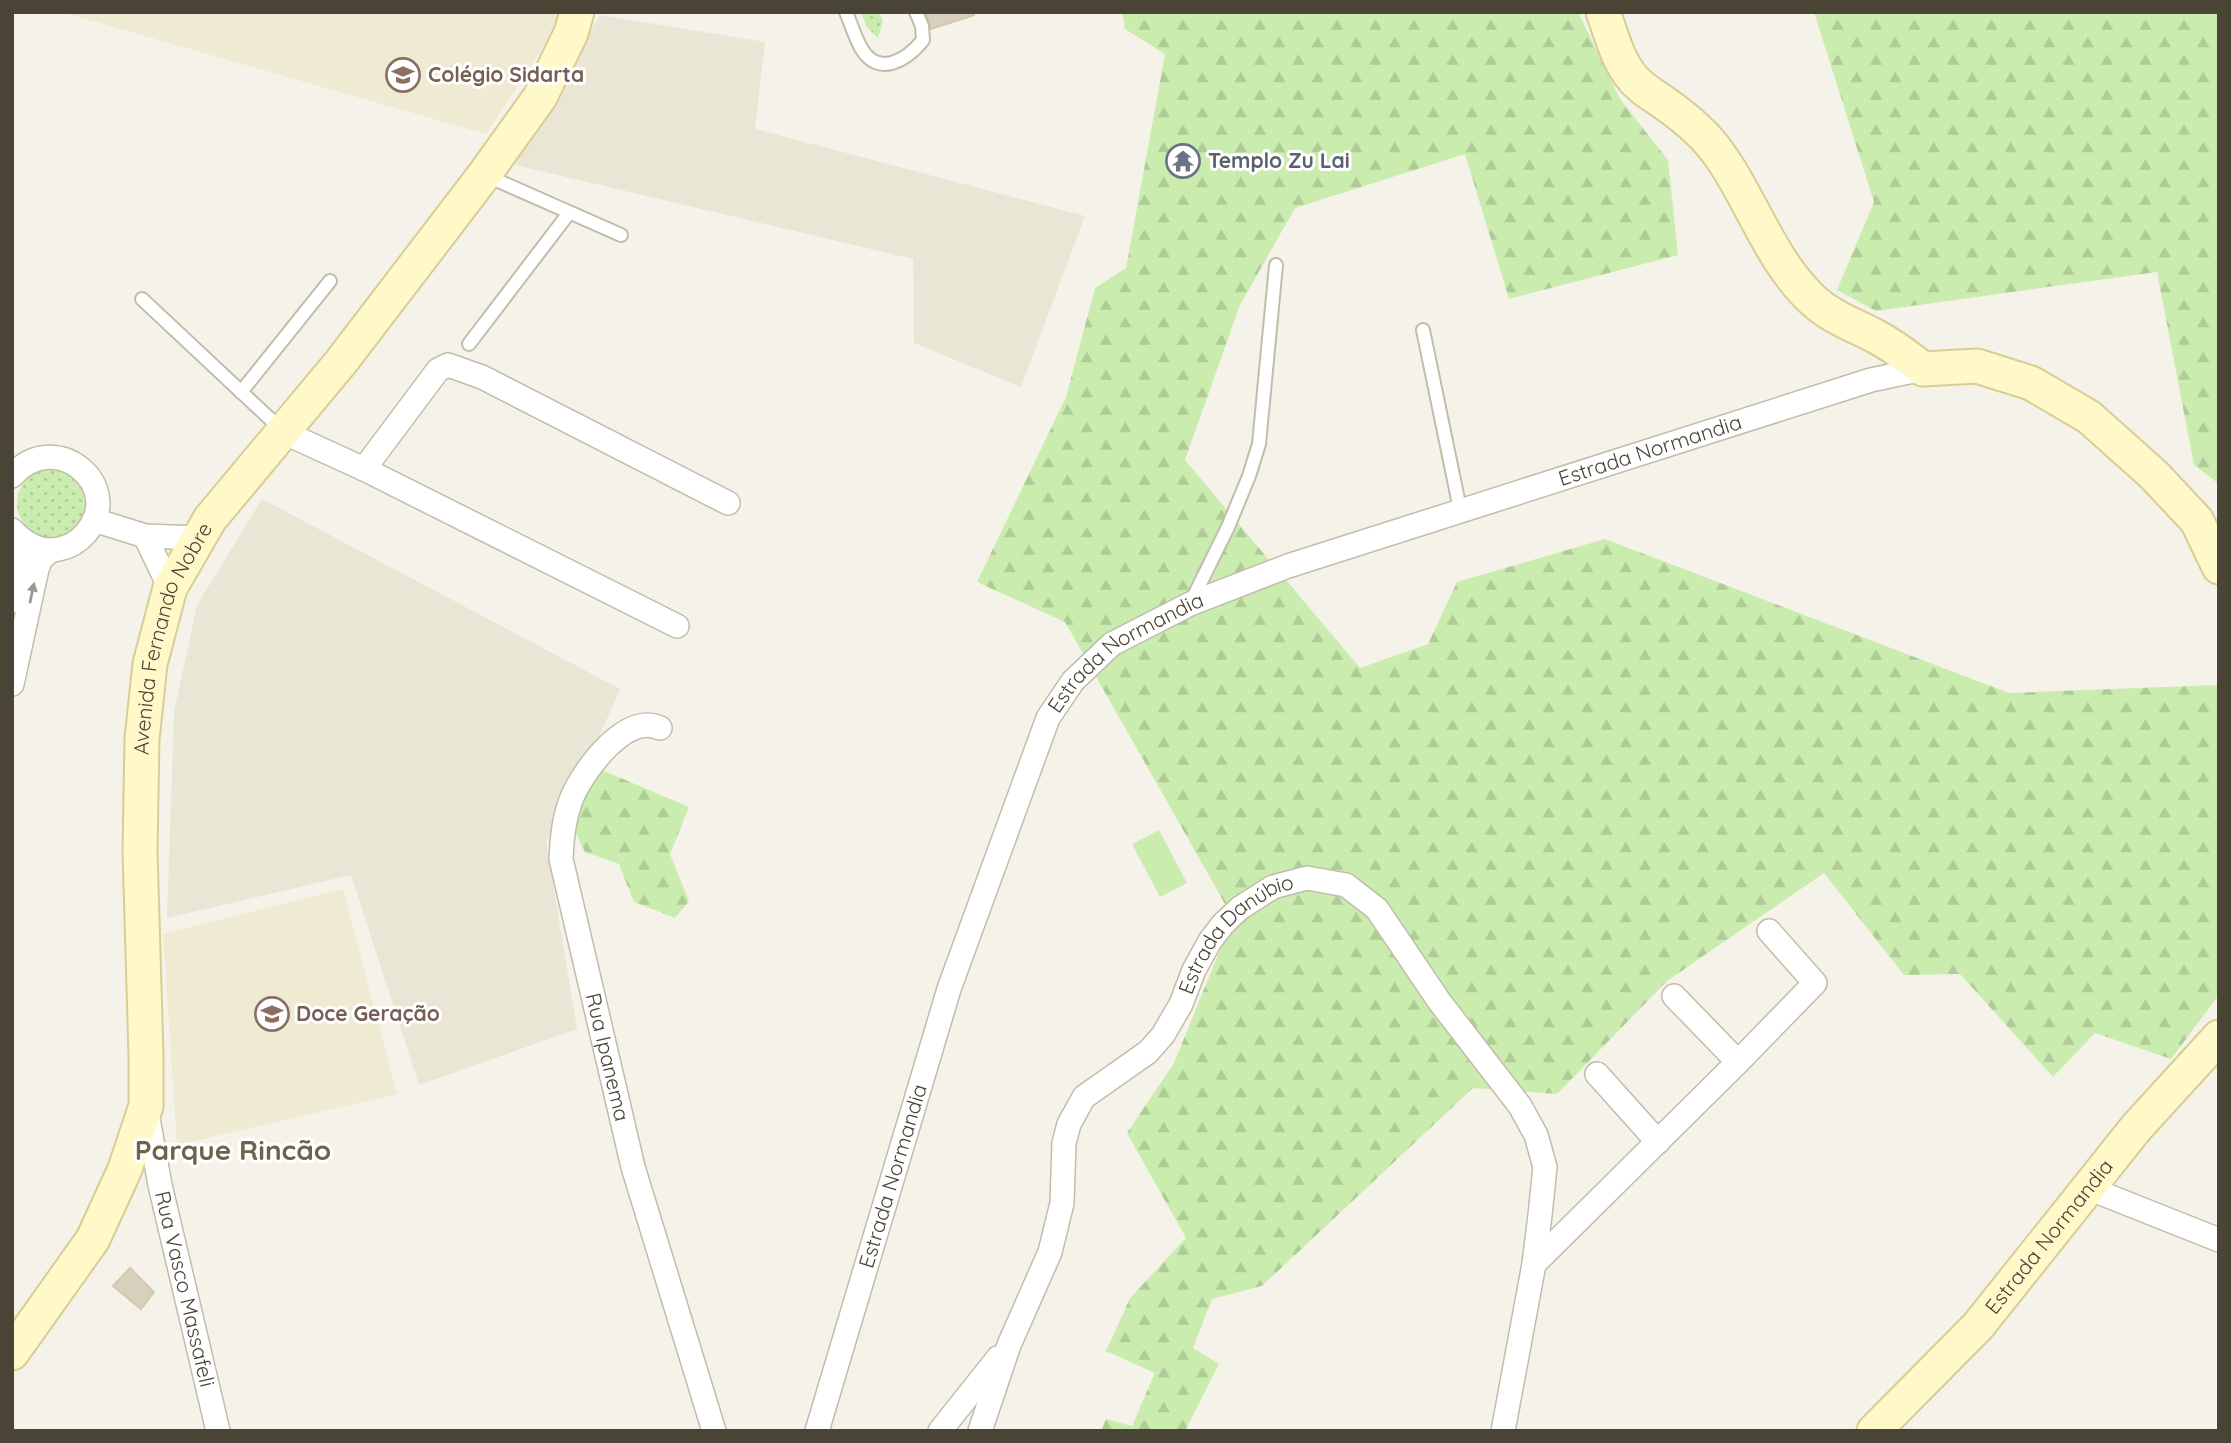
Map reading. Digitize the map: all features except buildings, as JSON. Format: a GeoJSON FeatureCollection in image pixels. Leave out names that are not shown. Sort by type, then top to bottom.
{"type":"FeatureCollection","features":[{"type":"Feature","properties":{"kind":"main road","name":"Avenida Fernando Nobre"},"geometry":{"type":"LineString","coordinates":[[12,1353],[93,1239],[125,1169],[146,1106],[140,851],[142,739],[150,664],[170,588],[210,519],[341,362],[540,97],[577,12]]}},
{"type":"Feature","properties":{"kind":"main road"},"geometry":{"type":"LineString","coordinates":[[1603,12],[1631,77],[1688,120],[1712,145],[1730,171],[1762,232],[1798,284],[1814,302],[1838,319],[1875,336],[1923,369]]}},
{"type":"Feature","properties":{"kind":"main road","name":"Estrada Normandia"},"geometry":{"type":"LineString","coordinates":[[1923,369],[1977,366],[2031,383],[2089,417],[2208,521],[2219,567]]}},
{"type":"Feature","properties":{"kind":"main road","name":"Estrada Normandia"},"geometry":{"type":"LineString","coordinates":[[1874,1431],[1978,1326],[2136,1128],[2219,1037]]}},
{"type":"Feature","properties":{"kind":"street"},"geometry":{"type":"LineString","coordinates":[[364,469],[438,370],[448,365],[482,377],[728,503]]}},
{"type":"Feature","properties":{"kind":"street","name":"Estrada Normandia"},"geometry":{"type":"LineString","coordinates":[[817,1431],[949,989],[1048,718],[1073,681],[1112,645],[1190,604],[1288,566],[1871,380],[1923,369]]}},
{"type":"Feature","properties":{"kind":"street"},"geometry":{"type":"LineString","coordinates":[[283,432],[364,469],[677,626]]}},
{"type":"Feature","properties":{"kind":"street"},"geometry":{"type":"LineString","coordinates":[[12,476],[19,468],[39,458],[62,458],[81,468],[94,487],[97,509],[89,530],[72,545],[51,550],[29,545],[16,534]]}},
{"type":"Feature","properties":{"kind":"street"},"geometry":{"type":"LineString","coordinates":[[94,520],[145,536],[198,538]]}},
{"type":"Feature","properties":{"kind":"street"},"geometry":{"type":"LineString","coordinates":[[12,601],[22,552],[16,534]]}},
{"type":"Feature","properties":{"kind":"street"},"geometry":{"type":"LineString","coordinates":[[145,536],[170,588]]}},
{"type":"Feature","properties":{"kind":"street"},"geometry":{"type":"LineString","coordinates":[[12,684],[37,569],[41,559],[51,550]]}},
{"type":"Feature","properties":{"kind":"street","name":"Rua Ipanema"},"geometry":{"type":"LineString","coordinates":[[660,729],[654,725],[628,730],[611,743],[584,774],[573,796],[562,831],[561,859],[634,1167],[714,1431]]}},
{"type":"Feature","properties":{"kind":"street","name":"Estrada Danúbio"},"geometry":{"type":"LineString","coordinates":[[980,1431],[1009,1345],[1049,1252],[1062,1203],[1064,1143],[1069,1124],[1084,1097],[1148,1052],[1163,1035],[1181,1004],[1194,970],[1223,924],[1240,908],[1273,887],[1307,878],[1346,885],[1377,909],[1439,1001],[1520,1106],[1536,1135],[1545,1167],[1534,1264],[1503,1431]]}},
{"type":"Feature","properties":{"kind":"street"},"geometry":{"type":"LineString","coordinates":[[1534,1264],[1815,983],[1769,931]]}},
{"type":"Feature","properties":{"kind":"street"},"geometry":{"type":"LineString","coordinates":[[1674,996],[1738,1062]]}},
{"type":"Feature","properties":{"kind":"street"},"geometry":{"type":"LineString","coordinates":[[1597,1074],[1658,1142]]}},
{"type":"Feature","properties":{"kind":"street","name":"Rua Vasco Massafeli"},"geometry":{"type":"LineString","coordinates":[[146,1106],[160,1185],[218,1431]]}},
{"type":"Feature","properties":{"kind":"street"},"geometry":{"type":"LineString","coordinates":[[2088,1188],[2219,1240]]}},
{"type":"Feature","properties":{"kind":"street"},"geometry":{"type":"LineString","coordinates":[[940,1431],[1009,1345]]}},
{"type":"Feature","properties":{"kind":"lane"},"geometry":{"type":"LineString","coordinates":[[846,12],[862,50],[874,62],[887,65],[898,63],[923,40],[922,26],[916,12]]}},
{"type":"Feature","properties":{"kind":"lane"},"geometry":{"type":"LineString","coordinates":[[484,175],[621,235]]}},
{"type":"Feature","properties":{"kind":"lane"},"geometry":{"type":"LineString","coordinates":[[469,344],[569,213]]}},
{"type":"Feature","properties":{"kind":"lane"},"geometry":{"type":"LineString","coordinates":[[1190,604],[1250,476],[1259,444],[1276,265]]}},
{"type":"Feature","properties":{"kind":"lane"},"geometry":{"type":"LineString","coordinates":[[241,391],[330,281]]}},
{"type":"Feature","properties":{"kind":"lane"},"geometry":{"type":"LineString","coordinates":[[142,299],[283,432]]}},
{"type":"Feature","properties":{"kind":"lane"},"geometry":{"type":"LineString","coordinates":[[1423,330],[1460,509]]}},
{"type":"Feature","properties":{"kind":"shaded area","name":"Colégio Sidarta"},"geometry":{"type":"Polygon","coordinates":[[[61,12],[567,12],[486,134],[61,12]]]}},
{"type":"Feature","properties":{"kind":"shaded area"},"geometry":{"type":"Polygon","coordinates":[[[600,15],[765,42],[755,129],[1085,216],[1021,387],[914,343],[913,259],[515,165],[600,15]]]}},
{"type":"Feature","properties":{"kind":"shaded area"},"geometry":{"type":"Polygon","coordinates":[[[262,499],[620,689],[592,753],[546,842],[577,1029],[419,1085],[351,875],[167,918],[174,712],[197,605],[262,499]]]}},
{"type":"Feature","properties":{"kind":"shaded area","name":"Doce Geração"},"geometry":{"type":"Polygon","coordinates":[[[343,889],[397,1094],[177,1145],[163,934],[343,889]]]}},
{"type":"Feature","properties":{"kind":"green space"},"geometry":{"type":"Polygon","coordinates":[[[861,12],[879,12],[883,21],[878,38],[867,27],[861,12]]]}},
{"type":"Feature","properties":{"kind":"green space"},"geometry":{"type":"Polygon","coordinates":[[[1122,12],[1578,12],[1620,99],[1668,160],[1678,255],[1509,299],[1465,154],[1295,208],[1240,305],[1185,460],[1360,668],[1428,644],[1457,582],[1605,539],[2009,693],[2217,685],[2219,995],[2171,1059],[2095,1033],[2053,1077],[1960,974],[1904,975],[1824,873],[1667,981],[1557,1094],[1473,1088],[1262,1286],[1212,1299],[1193,1348],[1219,1364],[1185,1431],[1101,1431],[1106,1419],[1132,1426],[1155,1373],[1106,1351],[1130,1298],[1186,1238],[1127,1133],[1174,1063],[1233,918],[1065,622],[977,582],[1066,397],[1095,288],[1126,268],[1165,54],[1125,29],[1122,12]]]}},
{"type":"Feature","properties":{"kind":"green space"},"geometry":{"type":"Polygon","coordinates":[[[1814,12],[2219,12],[2219,484],[2194,465],[2157,272],[1876,311],[1837,290],[1874,202],[1814,12]]]}},
{"type":"Feature","properties":{"kind":"green space"},"geometry":{"type":"Polygon","coordinates":[[[51,469],[64,472],[75,479],[82,490],[85,503],[82,516],[75,527],[64,534],[51,537],[38,534],[27,527],[20,516],[17,503],[20,490],[27,479],[38,472],[51,469]]]}},
{"type":"Feature","properties":{"kind":"green space"},"geometry":{"type":"Polygon","coordinates":[[[602,770],[689,807],[670,854],[689,901],[675,918],[634,902],[619,864],[585,852],[571,823],[579,780],[602,770]]]}},
{"type":"Feature","properties":{"kind":"green space"},"geometry":{"type":"Polygon","coordinates":[[[1159,830],[1187,883],[1160,897],[1132,844],[1159,830]]]}},
{"type":"Feature","properties":{"kind":"place","name":"Colégio Sidarta"},"geometry":{"type":"Point","coordinates":[403,75]}},
{"type":"Feature","properties":{"kind":"place","name":"Templo Zu Lai"},"geometry":{"type":"Point","coordinates":[1183,161]}},
{"type":"Feature","properties":{"kind":"place","name":"Doce Geração"},"geometry":{"type":"Point","coordinates":[272,1014]}},
{"type":"Feature","properties":{"kind":"district","name":"Parque Rincão"},"geometry":{"type":"Point","coordinates":[233,1150]}}]}
